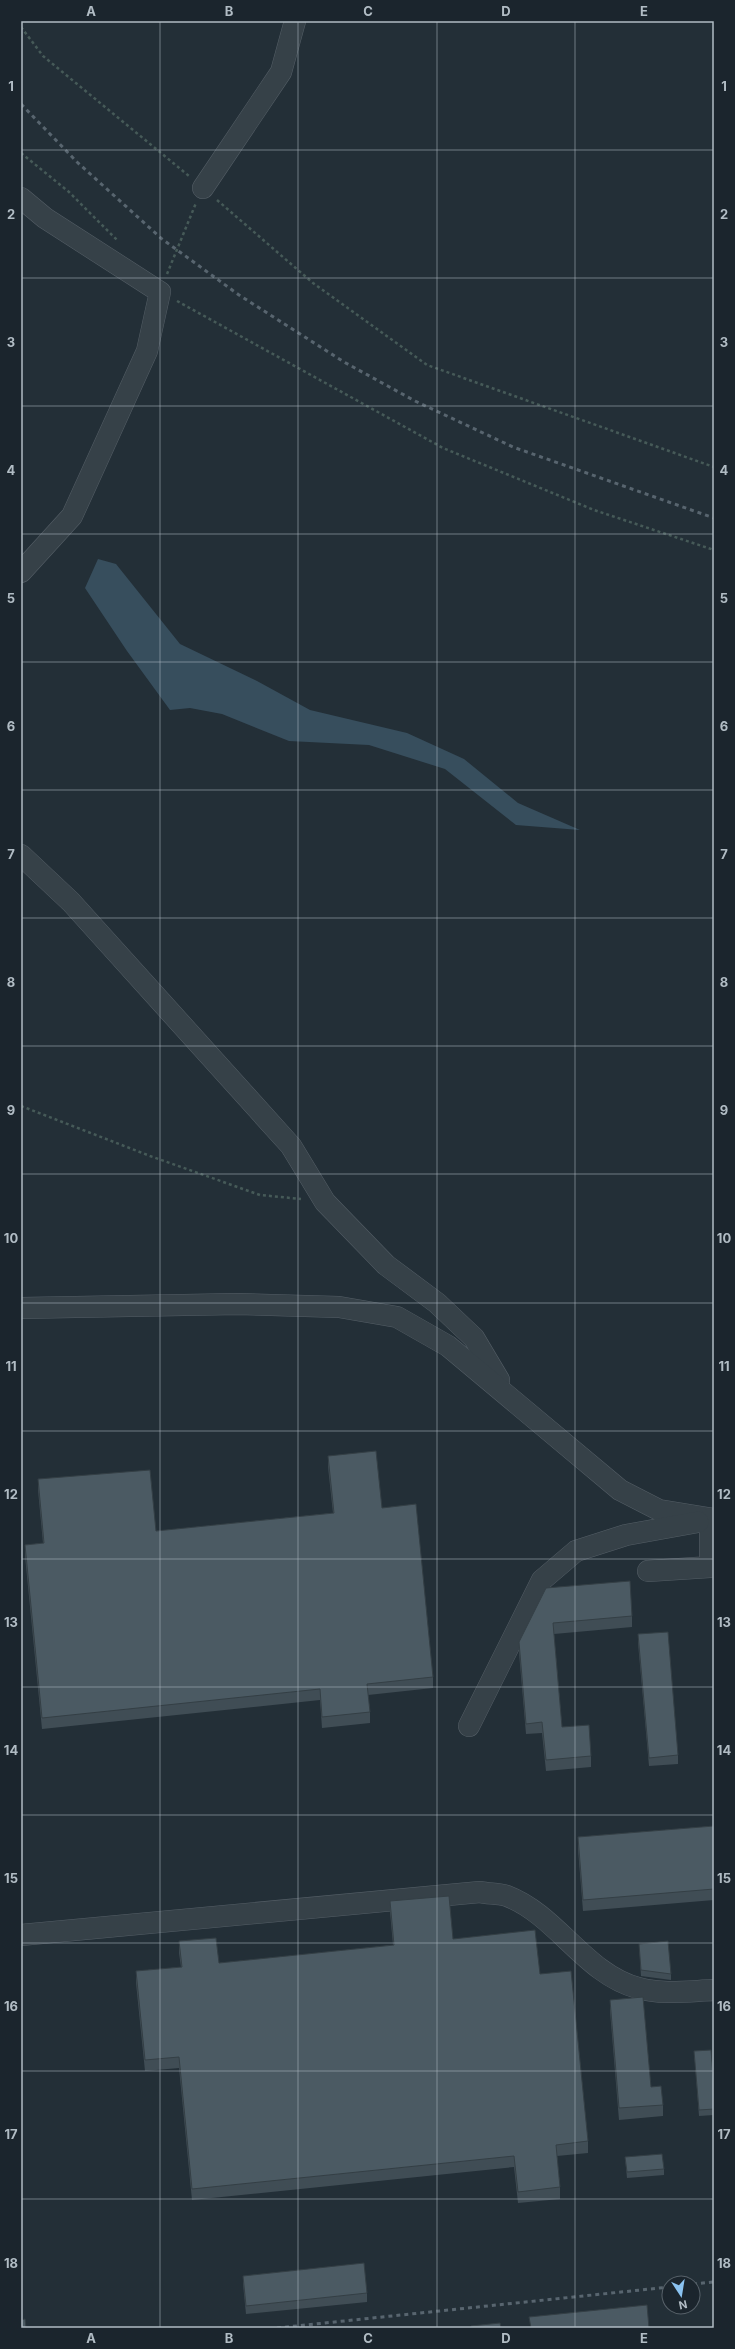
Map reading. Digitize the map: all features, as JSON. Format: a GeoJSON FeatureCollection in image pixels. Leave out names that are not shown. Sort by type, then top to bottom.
{"type":"FeatureCollection","features":[{"type":"Feature","properties":{"kind":"street"},"geometry":{"type":"LineString","coordinates":[[203,188],[282,72],[295,21]]}},
{"type":"Feature","properties":{"kind":"street"},"geometry":{"type":"LineString","coordinates":[[21,198],[45,218],[160,292],[148,351],[72,516],[21,572]]}},
{"type":"Feature","properties":{"kind":"street"},"geometry":{"type":"LineString","coordinates":[[21,855],[71,902],[291,1146],[325,1202],[386,1265],[437,1304],[474,1338],[506,1392]]}},
{"type":"Feature","properties":{"kind":"street"},"geometry":{"type":"LineString","coordinates":[[21,1308],[238,1304],[339,1307],[397,1316],[448,1346],[506,1392],[620,1490],[659,1510],[712,1519]]}},
{"type":"Feature","properties":{"kind":"street"},"geometry":{"type":"LineString","coordinates":[[648,1571],[710,1567],[712,1519]]}},
{"type":"Feature","properties":{"kind":"street"},"geometry":{"type":"LineString","coordinates":[[469,1726],[542,1580],[559,1565],[576,1551],[626,1535],[712,1519]]}},
{"type":"Feature","properties":{"kind":"street"},"geometry":{"type":"LineString","coordinates":[[21,1935],[480,1892],[506,1896],[532,1911],[605,1973],[638,1988],[664,1992],[714,1990]]}},
{"type":"Feature","properties":{"kind":"path"},"geometry":{"type":"LineString","coordinates":[[21,27],[43,56],[203,188],[313,283],[427,366],[714,468]]}},
{"type":"Feature","properties":{"kind":"path"},"geometry":{"type":"LineString","coordinates":[[21,153],[69,192],[123,246]]}},
{"type":"Feature","properties":{"kind":"path"},"geometry":{"type":"LineString","coordinates":[[203,188],[176,249],[160,292],[443,448],[594,510],[714,550]]}},
{"type":"Feature","properties":{"kind":"path"},"geometry":{"type":"LineString","coordinates":[[21,1106],[150,1156],[260,1195],[325,1202]]}},
{"type":"Feature","properties":{"kind":"water"},"geometry":{"type":"Polygon","coordinates":[[[98,559],[116,564],[180,644],[257,681],[310,710],[407,733],[464,759],[518,803],[580,830],[516,825],[445,769],[369,745],[289,741],[222,714],[190,708],[170,710],[127,651],[85,588],[98,559]]]}},
{"type":"Feature","properties":{"kind":"building"},"geometry":{"type":"Polygon","coordinates":[[[376,1451],[382,1508],[416,1504],[433,1677],[367,1684],[370,1712],[322,1717],[320,1689],[42,1718],[25,1545],[44,1543],[38,1479],[150,1470],[156,1531],[334,1513],[328,1456],[376,1451]]]}},
{"type":"Feature","properties":{"kind":"building"},"geometry":{"type":"Polygon","coordinates":[[[630,1581],[632,1616],[553,1623],[562,1727],[589,1725],[591,1756],[546,1760],[542,1722],[526,1724],[519,1642],[546,1588],[630,1581]]]}},
{"type":"Feature","properties":{"kind":"building"},"geometry":{"type":"Polygon","coordinates":[[[668,1632],[678,1755],[649,1758],[638,1634],[668,1632]]]}},
{"type":"Feature","properties":{"kind":"building"},"geometry":{"type":"Polygon","coordinates":[[[714,1826],[714,1889],[583,1900],[578,1837],[714,1826]]]}},
{"type":"Feature","properties":{"kind":"building"},"geometry":{"type":"Polygon","coordinates":[[[449,1896],[453,1939],[535,1930],[540,1974],[571,1971],[588,2141],[556,2145],[560,2187],[518,2192],[514,2156],[192,2189],[179,2057],[145,2060],[136,1971],[182,1967],[179,1941],[216,1938],[219,1963],[394,1945],[390,1901],[449,1896]]]}},
{"type":"Feature","properties":{"kind":"building"},"geometry":{"type":"Polygon","coordinates":[[[668,1941],[671,1974],[641,1970],[639,1944],[668,1941]]]}},
{"type":"Feature","properties":{"kind":"building"},"geometry":{"type":"Polygon","coordinates":[[[643,1997],[651,2087],[661,2086],[663,2105],[619,2108],[610,2000],[643,1997]]]}},
{"type":"Feature","properties":{"kind":"building"},"geometry":{"type":"Polygon","coordinates":[[[711,2050],[714,2109],[699,2110],[694,2051],[711,2050]]]}},
{"type":"Feature","properties":{"kind":"building"},"geometry":{"type":"Polygon","coordinates":[[[662,2154],[664,2169],[627,2172],[625,2157],[662,2154]]]}},
{"type":"Feature","properties":{"kind":"building"},"geometry":{"type":"Polygon","coordinates":[[[364,2263],[367,2293],[246,2306],[243,2276],[364,2263]]]}},
{"type":"Feature","properties":{"kind":"building"},"geometry":{"type":"Polygon","coordinates":[[[647,2305],[649,2328],[531,2328],[529,2317],[647,2305]]]}},
{"type":"Feature","properties":{"kind":"building"},"geometry":{"type":"Polygon","coordinates":[[[25,2319],[26,2328],[21,2328],[21,2320],[25,2319]]]}},
{"type":"Feature","properties":{"kind":"building"},"geometry":{"type":"Polygon","coordinates":[[[500,2323],[501,2328],[471,2328],[471,2326],[500,2323]]]}},
{"type":"Feature","properties":{"kind":"railway"},"geometry":{"type":"LineString","coordinates":[[21,104],[77,162],[162,239],[239,295],[344,362],[415,401],[513,447],[714,518]]}},
{"type":"Feature","properties":{"kind":"railway"},"geometry":{"type":"LineString","coordinates":[[701,2283],[714,2282]]}},
{"type":"Feature","properties":{"kind":"railway"},"geometry":{"type":"LineString","coordinates":[[277,2328],[661,2288]]}}]}
